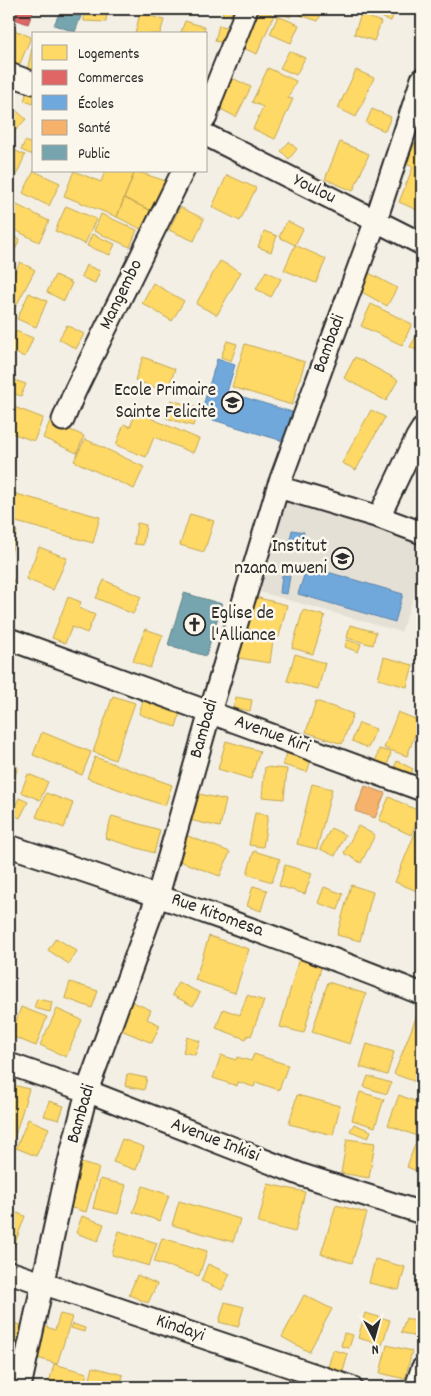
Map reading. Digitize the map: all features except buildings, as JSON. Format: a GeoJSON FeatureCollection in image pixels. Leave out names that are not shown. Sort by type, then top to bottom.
{"type":"FeatureCollection","features":[{"type":"Feature","properties":{"kind":"street"},"geometry":{"type":"LineString","coordinates":[[208,110],[247,9]]}},
{"type":"Feature","properties":{"kind":"street"},"geometry":{"type":"LineString","coordinates":[[9,74],[32,82]]}},
{"type":"Feature","properties":{"kind":"street","name":"Bambadi"},"geometry":{"type":"LineString","coordinates":[[20,1387],[69,1162],[87,1091],[158,895],[210,712],[278,487],[376,220],[422,79]]}},
{"type":"Feature","properties":{"kind":"street","name":"Youlou"},"geometry":{"type":"LineString","coordinates":[[208,137],[422,244]]}},
{"type":"Feature","properties":{"kind":"street","name":"Mangembo"},"geometry":{"type":"LineString","coordinates":[[63,420],[183,172]]}},
{"type":"Feature","properties":{"kind":"street"},"geometry":{"type":"LineString","coordinates":[[379,517],[422,428]]}},
{"type":"Feature","properties":{"kind":"street"},"geometry":{"type":"LineString","coordinates":[[278,487],[379,517],[422,533]]}},
{"type":"Feature","properties":{"kind":"street","name":"Avenue Kiri"},"geometry":{"type":"LineString","coordinates":[[9,639],[422,790]]}},
{"type":"Feature","properties":{"kind":"street","name":"Rue Kitomesa"},"geometry":{"type":"LineString","coordinates":[[9,846],[158,895],[338,960],[422,994]]}},
{"type":"Feature","properties":{"kind":"street","name":"Avenue Inkisi"},"geometry":{"type":"LineString","coordinates":[[9,1064],[87,1091],[302,1175],[422,1213]]}},
{"type":"Feature","properties":{"kind":"street","name":"Kindayi"},"geometry":{"type":"LineString","coordinates":[[9,1272],[351,1387]]}},
{"type":"Feature","properties":{"kind":"street"},"geometry":{"type":"LineString","coordinates":[[416,1387],[422,1369]]}},
{"type":"Feature","properties":{"kind":"shaded area","name":"Institut nzana mweni"},"geometry":{"type":"Polygon","coordinates":[[[283,493],[422,544],[422,572],[401,632],[253,590],[283,493]]]}},
{"type":"Feature","properties":{"kind":"place","name":"Ecole Primaire Sainte Felicitė"},"geometry":{"type":"Point","coordinates":[232,402]}},
{"type":"Feature","properties":{"kind":"place","name":"Institut nzana mweni"},"geometry":{"type":"Point","coordinates":[343,558]}},
{"type":"Feature","properties":{"kind":"place","name":"Eglise de l'Alliance"},"geometry":{"type":"Point","coordinates":[195,625]}}]}
